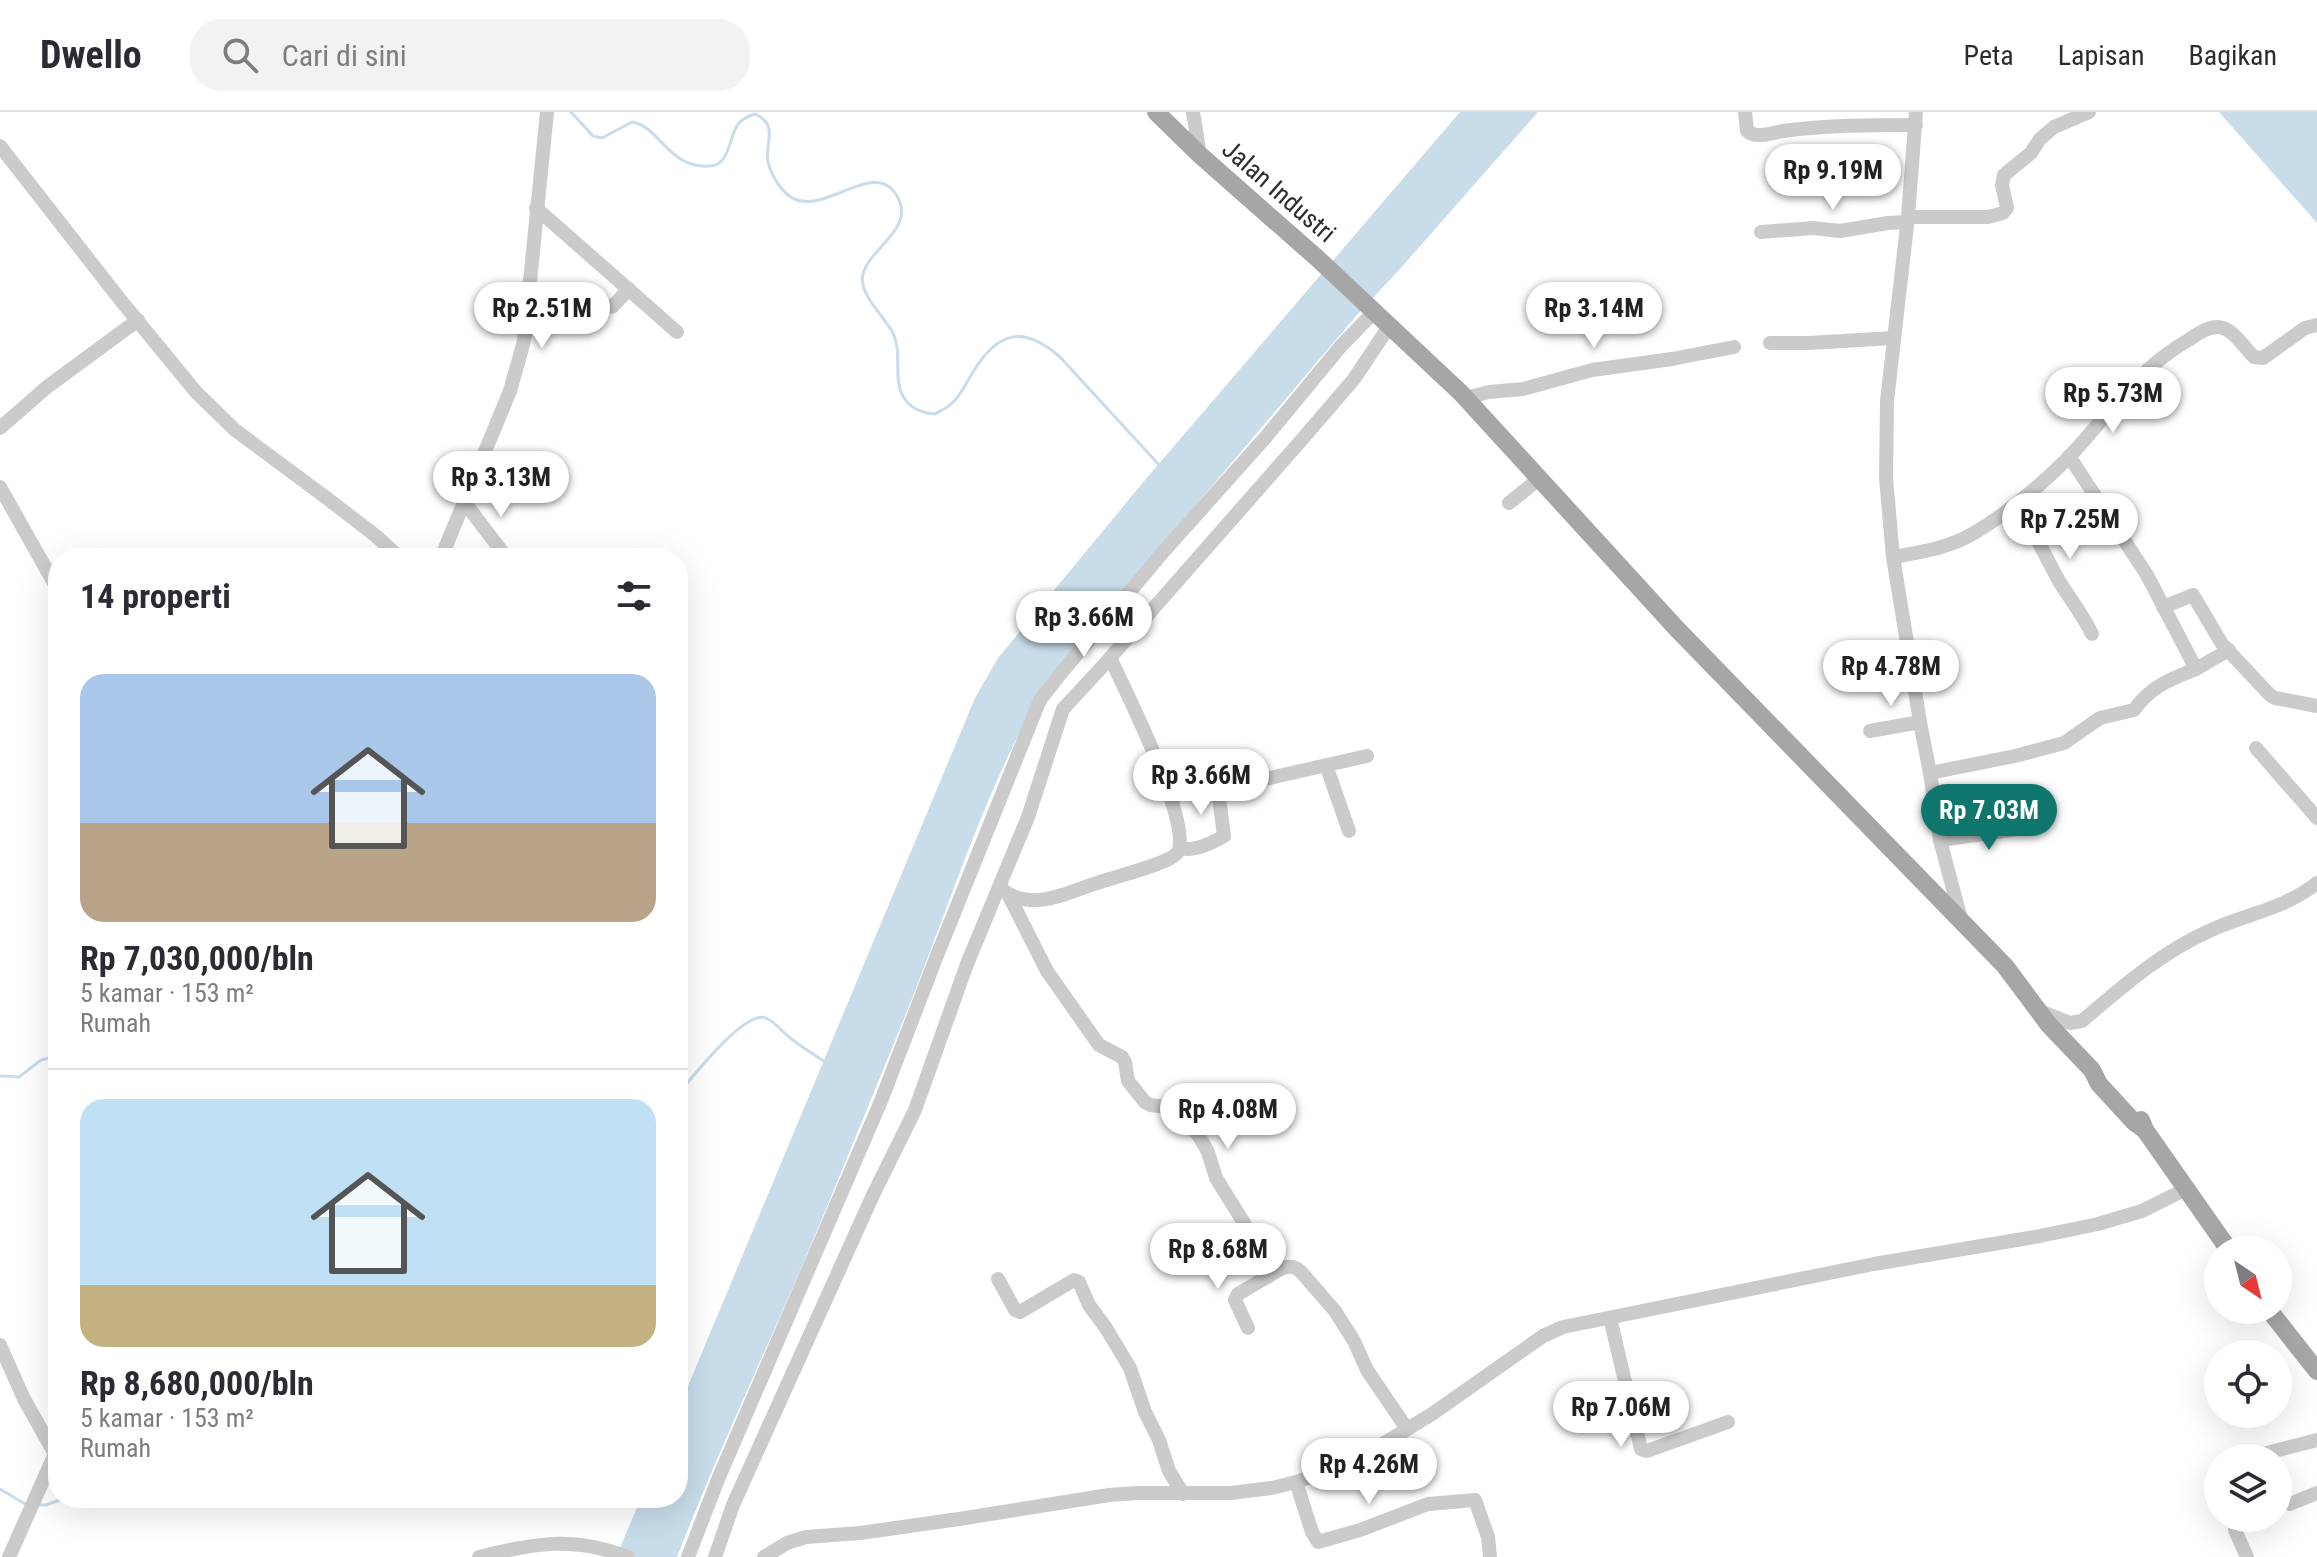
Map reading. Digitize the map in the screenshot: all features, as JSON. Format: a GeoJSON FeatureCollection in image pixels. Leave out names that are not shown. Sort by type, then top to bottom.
{"type":"FeatureCollection","features":[{"type":"Feature","properties":{"kind":"main road","name":"Jalan Industri"},"geometry":{"type":"LineString","coordinates":[[1156,112],[1466,398],[1677,629],[2005,966],[2060,1038],[2140,1123],[2220,1236]]}},
{"type":"Feature","properties":{"kind":"main road"},"geometry":{"type":"LineString","coordinates":[[2280,1324],[2317,1371]]}},
{"type":"Feature","properties":{"kind":"street"},"geometry":{"type":"LineString","coordinates":[[1193,112],[1200,155]]}},
{"type":"Feature","properties":{"kind":"street"},"geometry":{"type":"LineString","coordinates":[[1745,112],[1747,131],[1756,136],[1916,118],[1887,401],[1885,451],[1893,557],[1940,840],[1961,920]]}},
{"type":"Feature","properties":{"kind":"street"},"geometry":{"type":"LineString","coordinates":[[1761,232],[1813,228],[1840,231],[1907,220],[1988,217],[2003,213],[2007,208],[2002,185],[2004,175],[2031,153],[2040,139],[2054,127],[2089,112]]}},
{"type":"Feature","properties":{"kind":"street"},"geometry":{"type":"LineString","coordinates":[[445,548],[510,391],[520,358],[527,324],[547,115]]}},
{"type":"Feature","properties":{"kind":"street"},"geometry":{"type":"LineString","coordinates":[[0,146],[196,392],[235,430],[389,548]]}},
{"type":"Feature","properties":{"kind":"street"},"geometry":{"type":"LineString","coordinates":[[536,208],[677,332]]}},
{"type":"Feature","properties":{"kind":"street"},"geometry":{"type":"LineString","coordinates":[[612,307],[629,289]]}},
{"type":"Feature","properties":{"kind":"street"},"geometry":{"type":"LineString","coordinates":[[688,1557],[719,1477],[881,1101],[1040,700],[1372,310]]}},
{"type":"Feature","properties":{"kind":"street"},"geometry":{"type":"LineString","coordinates":[[0,428],[47,387],[138,320]]}},
{"type":"Feature","properties":{"kind":"street"},"geometry":{"type":"LineString","coordinates":[[715,1557],[733,1505],[873,1195],[915,1110],[967,964],[1004,891],[1063,709],[1354,379],[1390,325]]}},
{"type":"Feature","properties":{"kind":"street"},"geometry":{"type":"LineString","coordinates":[[1893,557],[1931,551],[1963,540],[2018,503],[2069,456],[2138,377],[2161,357],[2195,335],[2218,326],[2234,334],[2258,359],[2305,328],[2317,325]]}},
{"type":"Feature","properties":{"kind":"street"},"geometry":{"type":"LineString","coordinates":[[1770,343],[1893,338]]}},
{"type":"Feature","properties":{"kind":"street"},"geometry":{"type":"LineString","coordinates":[[1466,398],[1523,389],[1592,370],[1734,347]]}},
{"type":"Feature","properties":{"kind":"street"},"geometry":{"type":"LineString","coordinates":[[2069,456],[2147,575],[2196,669]]}},
{"type":"Feature","properties":{"kind":"street"},"geometry":{"type":"LineString","coordinates":[[1509,503],[1540,478]]}},
{"type":"Feature","properties":{"kind":"street"},"geometry":{"type":"LineString","coordinates":[[0,487],[48,572]]}},
{"type":"Feature","properties":{"kind":"street"},"geometry":{"type":"LineString","coordinates":[[465,503],[499,548]]}},
{"type":"Feature","properties":{"kind":"street"},"geometry":{"type":"LineString","coordinates":[[2018,503],[2056,576],[2092,634]]}},
{"type":"Feature","properties":{"kind":"street"},"geometry":{"type":"LineString","coordinates":[[2163,607],[2193,595],[2216,634],[2270,695],[2317,706]]}},
{"type":"Feature","properties":{"kind":"street"},"geometry":{"type":"LineString","coordinates":[[1930,773],[2064,743],[2100,718],[2134,710],[2152,689],[2229,650]]}},
{"type":"Feature","properties":{"kind":"street"},"geometry":{"type":"LineString","coordinates":[[1004,891],[1026,899],[1058,897],[1107,878],[1159,864],[1174,856],[1180,848],[1181,834],[1162,773],[1110,658]]}},
{"type":"Feature","properties":{"kind":"street"},"geometry":{"type":"LineString","coordinates":[[1870,731],[1920,722]]}},
{"type":"Feature","properties":{"kind":"street"},"geometry":{"type":"LineString","coordinates":[[2256,748],[2317,818]]}},
{"type":"Feature","properties":{"kind":"street"},"geometry":{"type":"LineString","coordinates":[[1162,773],[1183,769],[1202,789],[1209,791],[1367,756]]}},
{"type":"Feature","properties":{"kind":"street"},"geometry":{"type":"LineString","coordinates":[[1326,765],[1349,831]]}},
{"type":"Feature","properties":{"kind":"street"},"geometry":{"type":"LineString","coordinates":[[1180,848],[1196,849],[1224,836],[1218,790]]}},
{"type":"Feature","properties":{"kind":"street"},"geometry":{"type":"LineString","coordinates":[[1940,840],[2032,827]]}},
{"type":"Feature","properties":{"kind":"street"},"geometry":{"type":"LineString","coordinates":[[2037,1010],[2070,1023],[2082,1021],[2139,973],[2194,938],[2289,901],[2317,883]]}},
{"type":"Feature","properties":{"kind":"street"},"geometry":{"type":"LineString","coordinates":[[1004,891],[1047,971],[1099,1045],[1122,1057],[1128,1081],[1145,1102],[1172,1109],[1199,1136],[1216,1178],[1244,1223],[1267,1277]]}},
{"type":"Feature","properties":{"kind":"street"},"geometry":{"type":"LineString","coordinates":[[764,1557],[787,1543],[806,1537],[860,1533],[1109,1495],[1241,1492],[1296,1482],[1350,1462],[1407,1429],[1554,1330],[1874,1264],[2098,1224],[2142,1211],[2188,1188]]}},
{"type":"Feature","properties":{"kind":"street"},"geometry":{"type":"LineString","coordinates":[[1248,1328],[1235,1300],[1242,1291],[1289,1266],[1297,1268],[1335,1311],[1367,1370],[1407,1429]]}},
{"type":"Feature","properties":{"kind":"street"},"geometry":{"type":"LineString","coordinates":[[998,1279],[1015,1310],[1020,1312],[1074,1280],[1079,1282],[1089,1305],[1130,1368],[1169,1471],[1183,1494]]}},
{"type":"Feature","properties":{"kind":"street"},"geometry":{"type":"LineString","coordinates":[[1610,1318],[1641,1449],[1647,1451],[1728,1422]]}},
{"type":"Feature","properties":{"kind":"street"},"geometry":{"type":"LineString","coordinates":[[0,1345],[24,1399],[48,1437]]}},
{"type":"Feature","properties":{"kind":"street"},"geometry":{"type":"LineString","coordinates":[[2292,1447],[2317,1440]]}},
{"type":"Feature","properties":{"kind":"street"},"geometry":{"type":"LineString","coordinates":[[9,1557],[48,1469]]}},
{"type":"Feature","properties":{"kind":"street"},"geometry":{"type":"LineString","coordinates":[[1296,1482],[1318,1542],[1428,1504],[1475,1500],[1488,1537],[1490,1557]]}},
{"type":"Feature","properties":{"kind":"street"},"geometry":{"type":"LineString","coordinates":[[2292,1503],[2317,1493]]}},
{"type":"Feature","properties":{"kind":"street"},"geometry":{"type":"LineString","coordinates":[[2236,1532],[2247,1557]]}},
{"type":"Feature","properties":{"kind":"street"},"geometry":{"type":"LineString","coordinates":[[479,1557],[554,1543],[621,1554]]}},
{"type":"Feature","properties":{"kind":"water"},"geometry":{"type":"Polygon","coordinates":[[[1460,112],[1538,112],[1356,316],[1051,676],[987,803],[919,982],[850,1150],[677,1557],[616,1557],[637,1508],[688,1508],[688,1386],[975,698],[998,658],[1145,480],[1460,112]]]}},
{"type":"Feature","properties":{"kind":"water"},"geometry":{"type":"Polygon","coordinates":[[[2219,112],[2317,112],[2317,223],[2219,112]]]}},
{"type":"Feature","properties":{"kind":"waterway"},"geometry":{"type":"LineString","coordinates":[[571,112],[593,136],[602,138],[632,122],[642,125],[684,161],[710,166],[722,161],[739,123],[755,114],[763,118],[769,129],[767,155],[772,173],[782,190],[792,198],[810,201],[865,184],[888,186],[897,196],[901,218],[867,264],[862,282],[868,297],[893,333],[900,391],[907,402],[914,408],[935,414],[958,397],[982,358],[992,348],[1012,337],[1023,337],[1047,347],[1060,357],[1161,467]]}},
{"type":"Feature","properties":{"kind":"waterway"},"geometry":{"type":"LineString","coordinates":[[688,1083],[732,1034],[756,1018],[766,1018],[827,1063]]}},
{"type":"Feature","properties":{"kind":"waterway"},"geometry":{"type":"LineString","coordinates":[[0,1076],[19,1077],[41,1060],[48,1058]]}},
{"type":"Feature","properties":{"kind":"waterway"},"geometry":{"type":"LineString","coordinates":[[0,1489],[27,1505]]}},
{"type":"Feature","properties":{"kind":"waterway"},"geometry":{"type":"LineString","coordinates":[[39,1505],[48,1504]]}}]}
